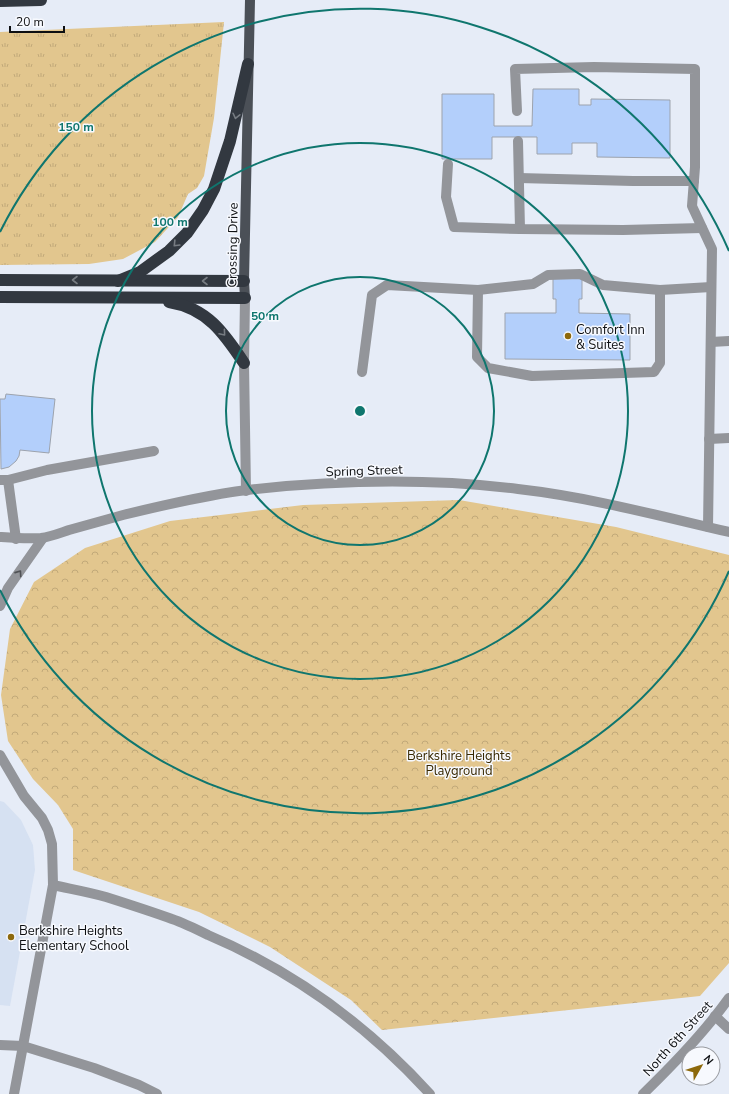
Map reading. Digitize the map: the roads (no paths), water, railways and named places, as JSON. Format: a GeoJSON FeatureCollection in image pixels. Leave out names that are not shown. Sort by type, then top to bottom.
{"type":"FeatureCollection","features":[{"type":"Feature","properties":{"kind":"highway"},"geometry":{"type":"LineString","coordinates":[[0,1],[41,0]]}},
{"type":"Feature","properties":{"kind":"highway"},"geometry":{"type":"LineString","coordinates":[[118,280],[140,272],[169,251],[187,233],[203,210],[214,189],[230,142],[248,64]]}},
{"type":"Feature","properties":{"kind":"highway"},"geometry":{"type":"LineString","coordinates":[[0,280],[244,281]]}},
{"type":"Feature","properties":{"kind":"highway"},"geometry":{"type":"LineString","coordinates":[[0,297],[245,298]]}},
{"type":"Feature","properties":{"kind":"highway"},"geometry":{"type":"LineString","coordinates":[[138,298],[179,304],[197,311],[208,318],[222,331],[244,363]]}},
{"type":"Feature","properties":{"kind":"main road","name":"Crossing Drive"},"geometry":{"type":"LineString","coordinates":[[245,298],[244,281],[250,0]]}},
{"type":"Feature","properties":{"kind":"street"},"geometry":{"type":"LineString","coordinates":[[517,111],[515,69],[594,67],[695,69],[695,167],[692,206],[712,249],[708,527]]}},
{"type":"Feature","properties":{"kind":"street"},"geometry":{"type":"LineString","coordinates":[[518,141],[520,228]]}},
{"type":"Feature","properties":{"kind":"street"},"geometry":{"type":"LineString","coordinates":[[448,164],[446,197],[454,227],[623,230],[702,228]]}},
{"type":"Feature","properties":{"kind":"street"},"geometry":{"type":"LineString","coordinates":[[519,178],[694,181]]}},
{"type":"Feature","properties":{"kind":"street"},"geometry":{"type":"LineString","coordinates":[[362,372],[372,295],[387,285],[478,290],[533,284],[548,275],[580,274],[603,286],[660,290],[711,287]]}},
{"type":"Feature","properties":{"kind":"street"},"geometry":{"type":"LineString","coordinates":[[478,290],[478,357],[488,368],[532,376],[654,372],[660,363],[660,290]]}},
{"type":"Feature","properties":{"kind":"street","name":"Crossing Drive"},"geometry":{"type":"LineString","coordinates":[[245,298],[244,363],[246,490]]}},
{"type":"Feature","properties":{"kind":"street"},"geometry":{"type":"LineString","coordinates":[[711,342],[729,341]]}},
{"type":"Feature","properties":{"kind":"street"},"geometry":{"type":"LineString","coordinates":[[709,439],[729,438]]}},
{"type":"Feature","properties":{"kind":"street"},"geometry":{"type":"LineString","coordinates":[[16,539],[4,480],[48,470],[154,451]]}},
{"type":"Feature","properties":{"kind":"street","name":"Spring Street"},"geometry":{"type":"LineString","coordinates":[[0,537],[16,539],[43,538],[140,511],[246,490],[341,482],[420,481],[519,489],[579,498],[729,532]]}},
{"type":"Feature","properties":{"kind":"street"},"geometry":{"type":"LineString","coordinates":[[0,606],[8,588],[43,538]]}},
{"type":"Feature","properties":{"kind":"street"},"geometry":{"type":"LineString","coordinates":[[0,755],[3,766],[24,796],[42,818],[48,830],[52,844],[53,884],[14,1094]]}},
{"type":"Feature","properties":{"kind":"street"},"geometry":{"type":"LineString","coordinates":[[53,884],[106,897],[174,919],[233,945],[264,962],[311,990],[356,1024],[397,1059],[430,1094]]}},
{"type":"Feature","properties":{"kind":"street","name":"North 6th Street"},"geometry":{"type":"LineString","coordinates":[[643,1094],[692,1045],[729,998]]}},
{"type":"Feature","properties":{"kind":"street"},"geometry":{"type":"LineString","coordinates":[[715,1016],[729,1029]]}},
{"type":"Feature","properties":{"kind":"street"},"geometry":{"type":"LineString","coordinates":[[0,1045],[23,1046],[94,1068],[139,1085],[157,1094]]}},
{"type":"Feature","properties":{"kind":"place","name":"Comfort Inn & Suites"},"geometry":{"type":"Point","coordinates":[568,336]}},
{"type":"Feature","properties":{"kind":"place","name":"Berkshire Heights Elementary School"},"geometry":{"type":"Point","coordinates":[11,937]}},
{"type":"Feature","properties":{"kind":"park label","name":"Berkshire Heights Playground"},"geometry":{"type":"Point","coordinates":[459,762]}}]}
